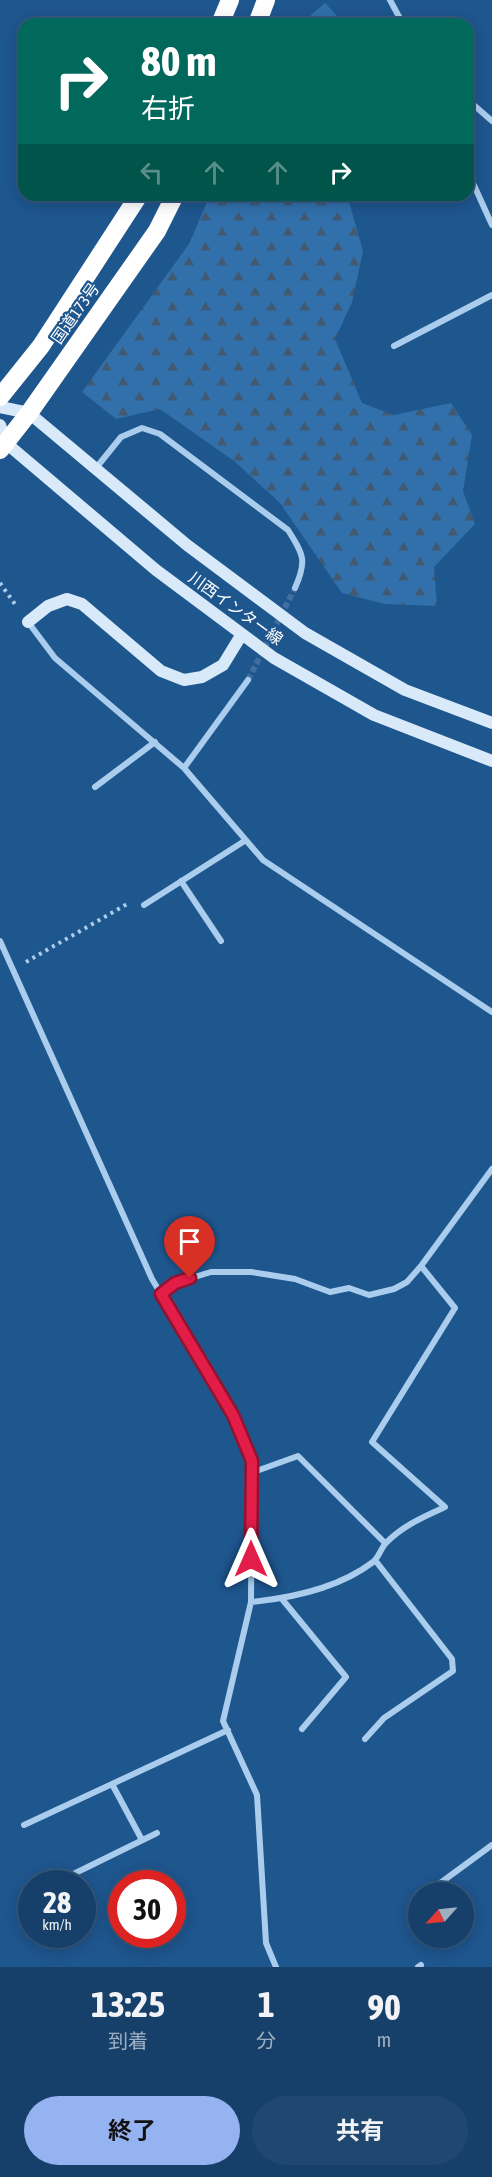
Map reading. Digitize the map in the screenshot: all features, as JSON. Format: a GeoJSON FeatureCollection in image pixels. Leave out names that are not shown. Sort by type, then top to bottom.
{"type":"FeatureCollection","features":[{"type":"Feature","properties":{"kind":"highway"},"geometry":{"type":"LineString","coordinates":[[222,18],[230,0]]}},
{"type":"Feature","properties":{"kind":"highway"},"geometry":{"type":"LineString","coordinates":[[259,18],[266,0]]}},
{"type":"Feature","properties":{"kind":"highway","name":"国道173号"},"geometry":{"type":"LineString","coordinates":[[0,397],[41,346],[135,201]]}},
{"type":"Feature","properties":{"kind":"highway","name":"国道173号"},"geometry":{"type":"LineString","coordinates":[[3,446],[157,231],[172,201]]}},
{"type":"Feature","properties":{"kind":"main road","name":"川西インター線"},"geometry":{"type":"LineString","coordinates":[[0,407],[28,413],[187,545],[305,633],[405,690],[492,723]]}},
{"type":"Feature","properties":{"kind":"main road"},"geometry":{"type":"LineString","coordinates":[[0,425],[3,446]]}},
{"type":"Feature","properties":{"kind":"main road","name":"川西インター線"},"geometry":{"type":"LineString","coordinates":[[3,446],[156,570],[274,657],[374,715],[492,761]]}},
{"type":"Feature","properties":{"kind":"main road"},"geometry":{"type":"LineString","coordinates":[[28,622],[48,606],[68,599],[82,604],[161,671],[184,680],[202,677],[223,665],[242,634]]}},
{"type":"Feature","properties":{"kind":"street"},"geometry":{"type":"LineString","coordinates":[[390,0],[400,18]]}},
{"type":"Feature","properties":{"kind":"street"},"geometry":{"type":"LineString","coordinates":[[474,105],[492,121]]}},
{"type":"Feature","properties":{"kind":"street"},"geometry":{"type":"LineString","coordinates":[[474,185],[492,225]]}},
{"type":"Feature","properties":{"kind":"street"},"geometry":{"type":"LineString","coordinates":[[394,346],[492,295]]}},
{"type":"Feature","properties":{"kind":"street"},"geometry":{"type":"LineString","coordinates":[[95,469],[121,437],[142,428],[160,434],[288,530],[301,550],[304,569],[295,588]]}},
{"type":"Feature","properties":{"kind":"street"},"geometry":{"type":"LineString","coordinates":[[28,622],[55,658],[184,768],[262,860],[492,1012]]}},
{"type":"Feature","properties":{"kind":"street"},"geometry":{"type":"LineString","coordinates":[[184,768],[248,680]]}},
{"type":"Feature","properties":{"kind":"street"},"geometry":{"type":"LineString","coordinates":[[95,787],[155,742]]}},
{"type":"Feature","properties":{"kind":"street"},"geometry":{"type":"LineString","coordinates":[[144,904],[246,840]]}},
{"type":"Feature","properties":{"kind":"street"},"geometry":{"type":"LineString","coordinates":[[181,881],[221,941]]}},
{"type":"Feature","properties":{"kind":"street"},"geometry":{"type":"LineString","coordinates":[[0,941],[152,1280],[233,1415],[252,1461],[251,1602],[223,1721],[257,1795],[266,1942],[276,1967]]}},
{"type":"Feature","properties":{"kind":"street"},"geometry":{"type":"LineString","coordinates":[[161,1294],[175,1283],[211,1272],[251,1272],[296,1279],[330,1292],[349,1288],[369,1295],[394,1289],[408,1282],[492,1169]]}},
{"type":"Feature","properties":{"kind":"street"},"geometry":{"type":"LineString","coordinates":[[251,1602],[282,1599],[345,1580],[375,1560],[385,1543],[414,1521],[445,1507],[372,1442],[455,1308],[421,1266]]}},
{"type":"Feature","properties":{"kind":"street"},"geometry":{"type":"LineString","coordinates":[[251,1473],[298,1456],[385,1543]]}},
{"type":"Feature","properties":{"kind":"street"},"geometry":{"type":"LineString","coordinates":[[365,1739],[384,1718],[453,1671],[452,1659],[375,1560]]}},
{"type":"Feature","properties":{"kind":"street"},"geometry":{"type":"LineString","coordinates":[[282,1599],[346,1677],[302,1730]]}},
{"type":"Feature","properties":{"kind":"street"},"geometry":{"type":"LineString","coordinates":[[24,1825],[228,1730]]}},
{"type":"Feature","properties":{"kind":"street"},"geometry":{"type":"LineString","coordinates":[[112,1784],[142,1840]]}},
{"type":"Feature","properties":{"kind":"street"},"geometry":{"type":"LineString","coordinates":[[81,1870],[157,1833]]}},
{"type":"Feature","properties":{"kind":"street"},"geometry":{"type":"LineString","coordinates":[[442,1882],[492,1845]]}},
{"type":"Feature","properties":{"kind":"path"},"geometry":{"type":"LineString","coordinates":[[0,583],[28,622]]}},
{"type":"Feature","properties":{"kind":"path"},"geometry":{"type":"LineString","coordinates":[[13,970],[137,898],[144,904]]}},
{"type":"Feature","properties":{"kind":"green space"},"geometry":{"type":"Polygon","coordinates":[[[325,3],[339,18],[308,18],[325,3]]]}},
{"type":"Feature","properties":{"kind":"green space"},"geometry":{"type":"Polygon","coordinates":[[[207,201],[349,201],[363,251],[352,302],[335,339],[362,403],[394,415],[451,403],[472,435],[463,491],[475,524],[434,567],[437,606],[385,604],[342,593],[280,503],[234,461],[160,409],[116,419],[82,392],[189,244],[207,201]]]}},
{"type":"Feature","properties":{"kind":"tunnel"},"geometry":{"type":"LineString","coordinates":[[248,680],[295,588]]}},
{"type":"Feature","properties":{"kind":"route"},"geometry":{"type":"LineString","coordinates":[[190,1278],[175,1283],[161,1294],[233,1415],[252,1461],[251,1559]]}}]}
